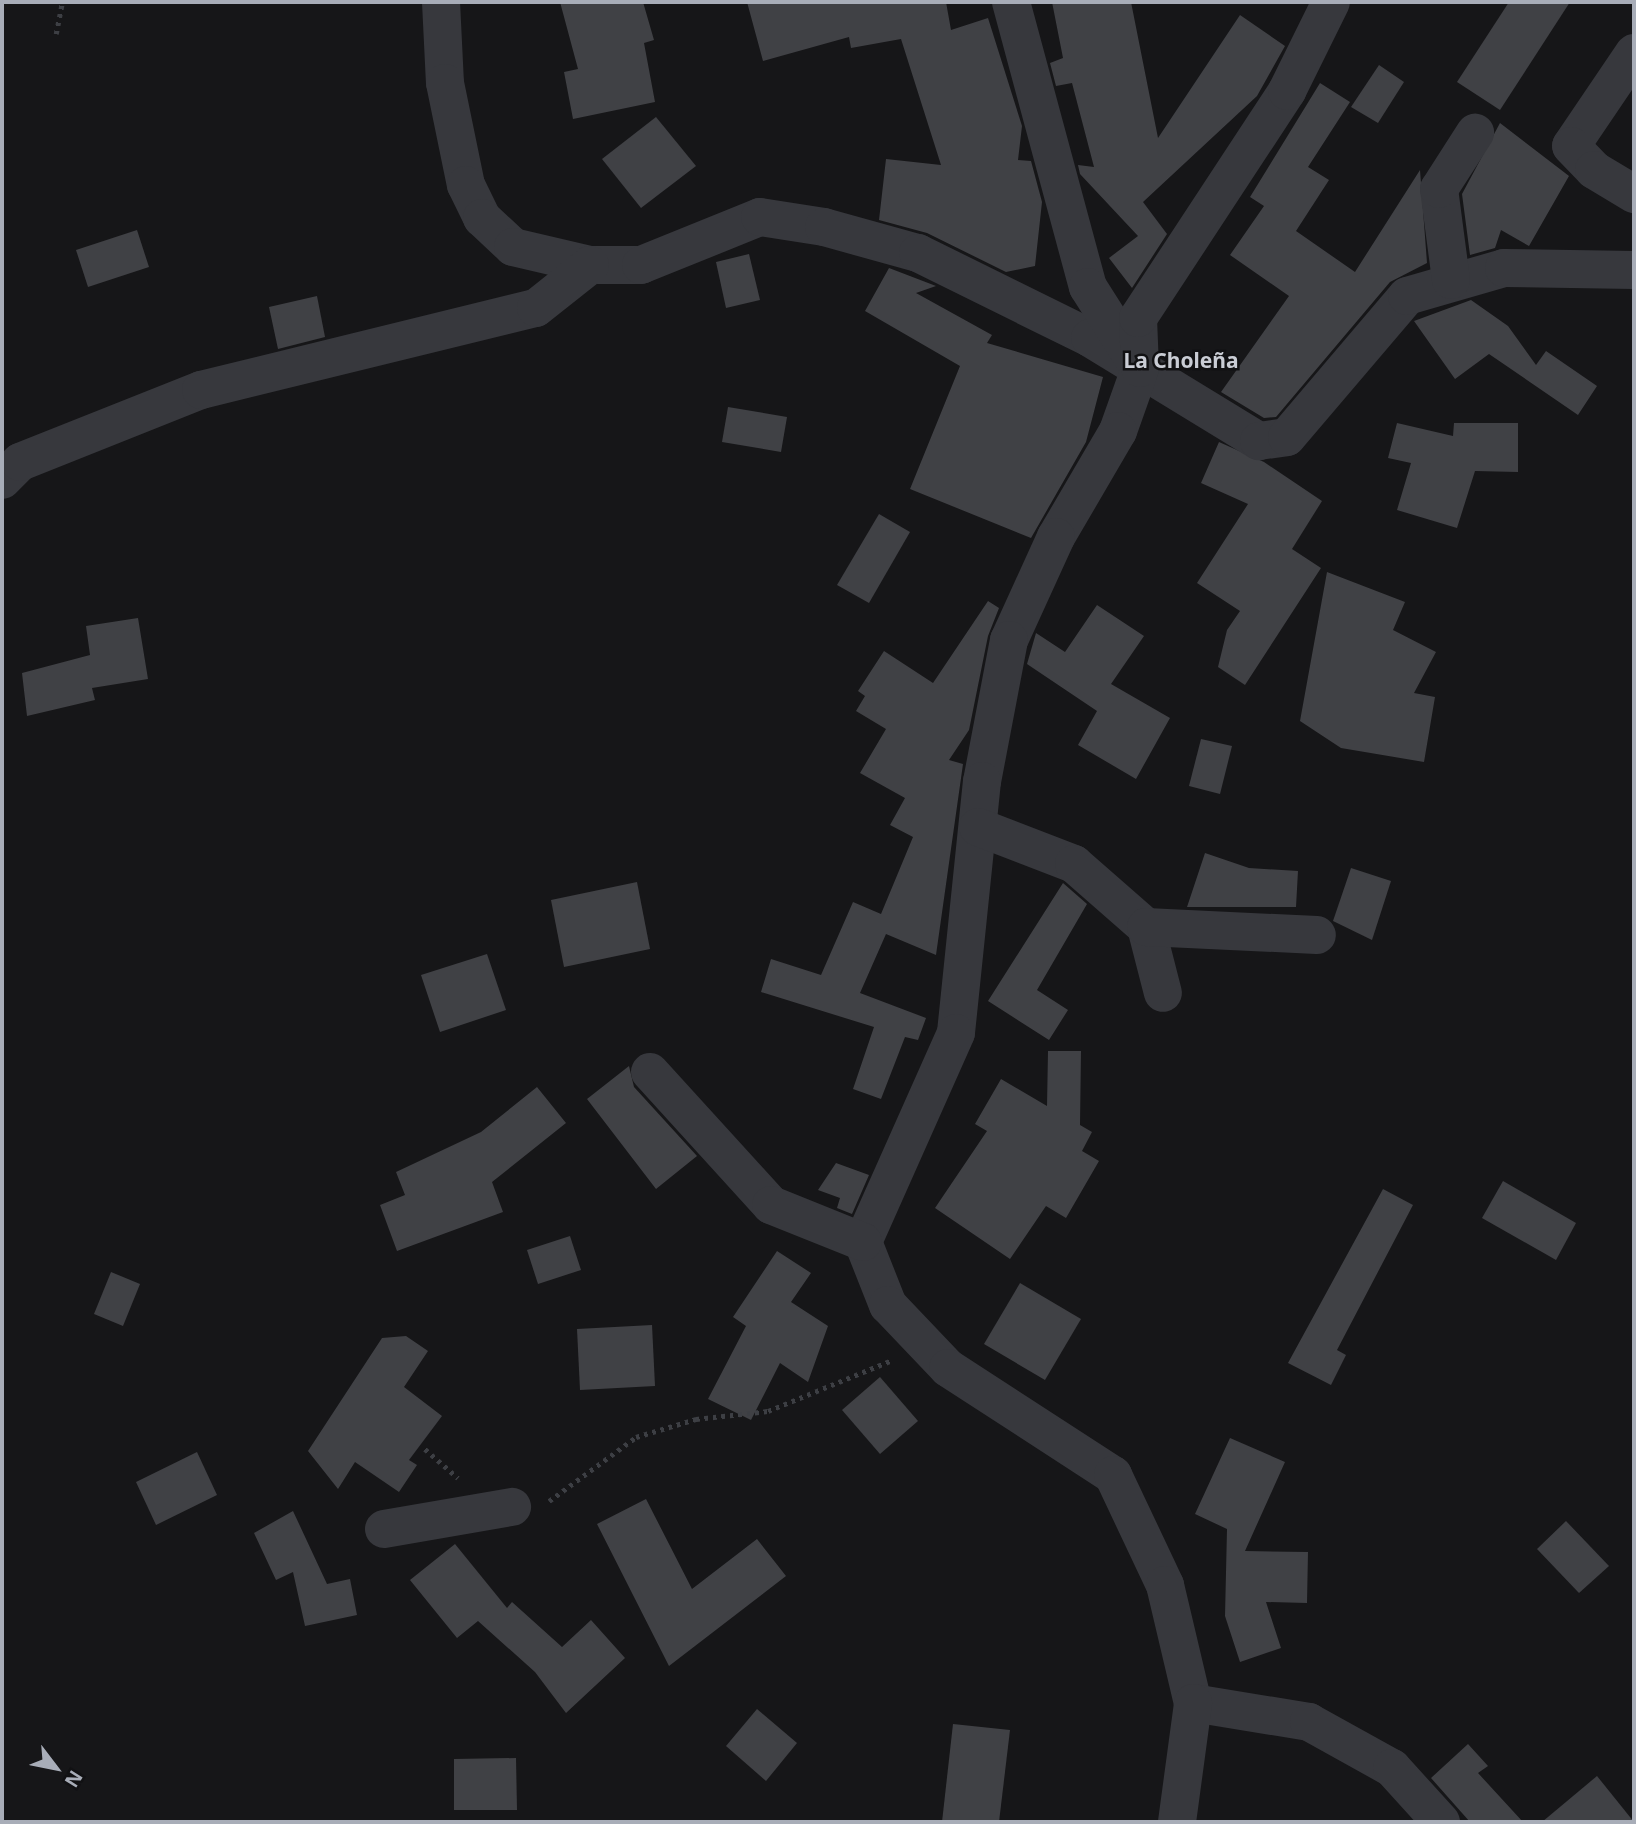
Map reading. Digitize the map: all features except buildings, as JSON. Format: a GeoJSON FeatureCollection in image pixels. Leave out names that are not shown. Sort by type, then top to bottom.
{"type":"FeatureCollection","features":[{"type":"Feature","properties":{"kind":"street"},"geometry":{"type":"LineString","coordinates":[[441,2],[445,83],[466,185],[482,218],[513,247],[590,265],[641,265],[760,217],[824,227],[918,253],[1140,369],[1259,440],[1273,442],[1287,437],[1407,296],[1451,280],[1504,268],[1634,270]]}},
{"type":"Feature","properties":{"kind":"street"},"geometry":{"type":"LineString","coordinates":[[1010,2],[1088,287],[1140,369]]}},
{"type":"Feature","properties":{"kind":"street"},"geometry":{"type":"LineString","coordinates":[[1177,1822],[1193,1703],[1165,1585],[1113,1475],[948,1368],[888,1305],[863,1242],[956,1033],[978,827],[1009,640],[1056,537],[1118,431],[1140,369],[1138,318],[1287,90],[1331,2]]}},
{"type":"Feature","properties":{"kind":"street"},"geometry":{"type":"LineString","coordinates":[[1634,24],[1629,32],[1634,36]]}},
{"type":"Feature","properties":{"kind":"street"},"geometry":{"type":"LineString","coordinates":[[1634,53],[1571,146],[1594,170],[1634,194]]}},
{"type":"Feature","properties":{"kind":"street"},"geometry":{"type":"LineString","coordinates":[[1451,280],[1439,189],[1475,133]]}},
{"type":"Feature","properties":{"kind":"street"},"geometry":{"type":"LineString","coordinates":[[2,480],[20,461],[201,390],[536,308],[590,265]]}},
{"type":"Feature","properties":{"kind":"street"},"geometry":{"type":"LineString","coordinates":[[978,827],[1074,864],[1146,927],[1163,993]]}},
{"type":"Feature","properties":{"kind":"street"},"geometry":{"type":"LineString","coordinates":[[1146,927],[1317,935]]}},
{"type":"Feature","properties":{"kind":"street"},"geometry":{"type":"LineString","coordinates":[[650,1072],[771,1205],[863,1242]]}},
{"type":"Feature","properties":{"kind":"street"},"geometry":{"type":"LineString","coordinates":[[384,1529],[512,1507]]}},
{"type":"Feature","properties":{"kind":"street"},"geometry":{"type":"LineString","coordinates":[[1193,1703],[1309,1721],[1392,1768],[1441,1822]]}},
{"type":"Feature","properties":{"kind":"path"},"geometry":{"type":"LineString","coordinates":[[57,34],[62,2]]}},
{"type":"Feature","properties":{"kind":"path"},"geometry":{"type":"LineString","coordinates":[[425,1449],[465,1484],[527,1514],[636,1437],[696,1419],[768,1411],[927,1346]]}},
{"type":"Feature","properties":{"kind":"district","name":"La Choleña"},"geometry":{"type":"Point","coordinates":[1181,360]}}]}
